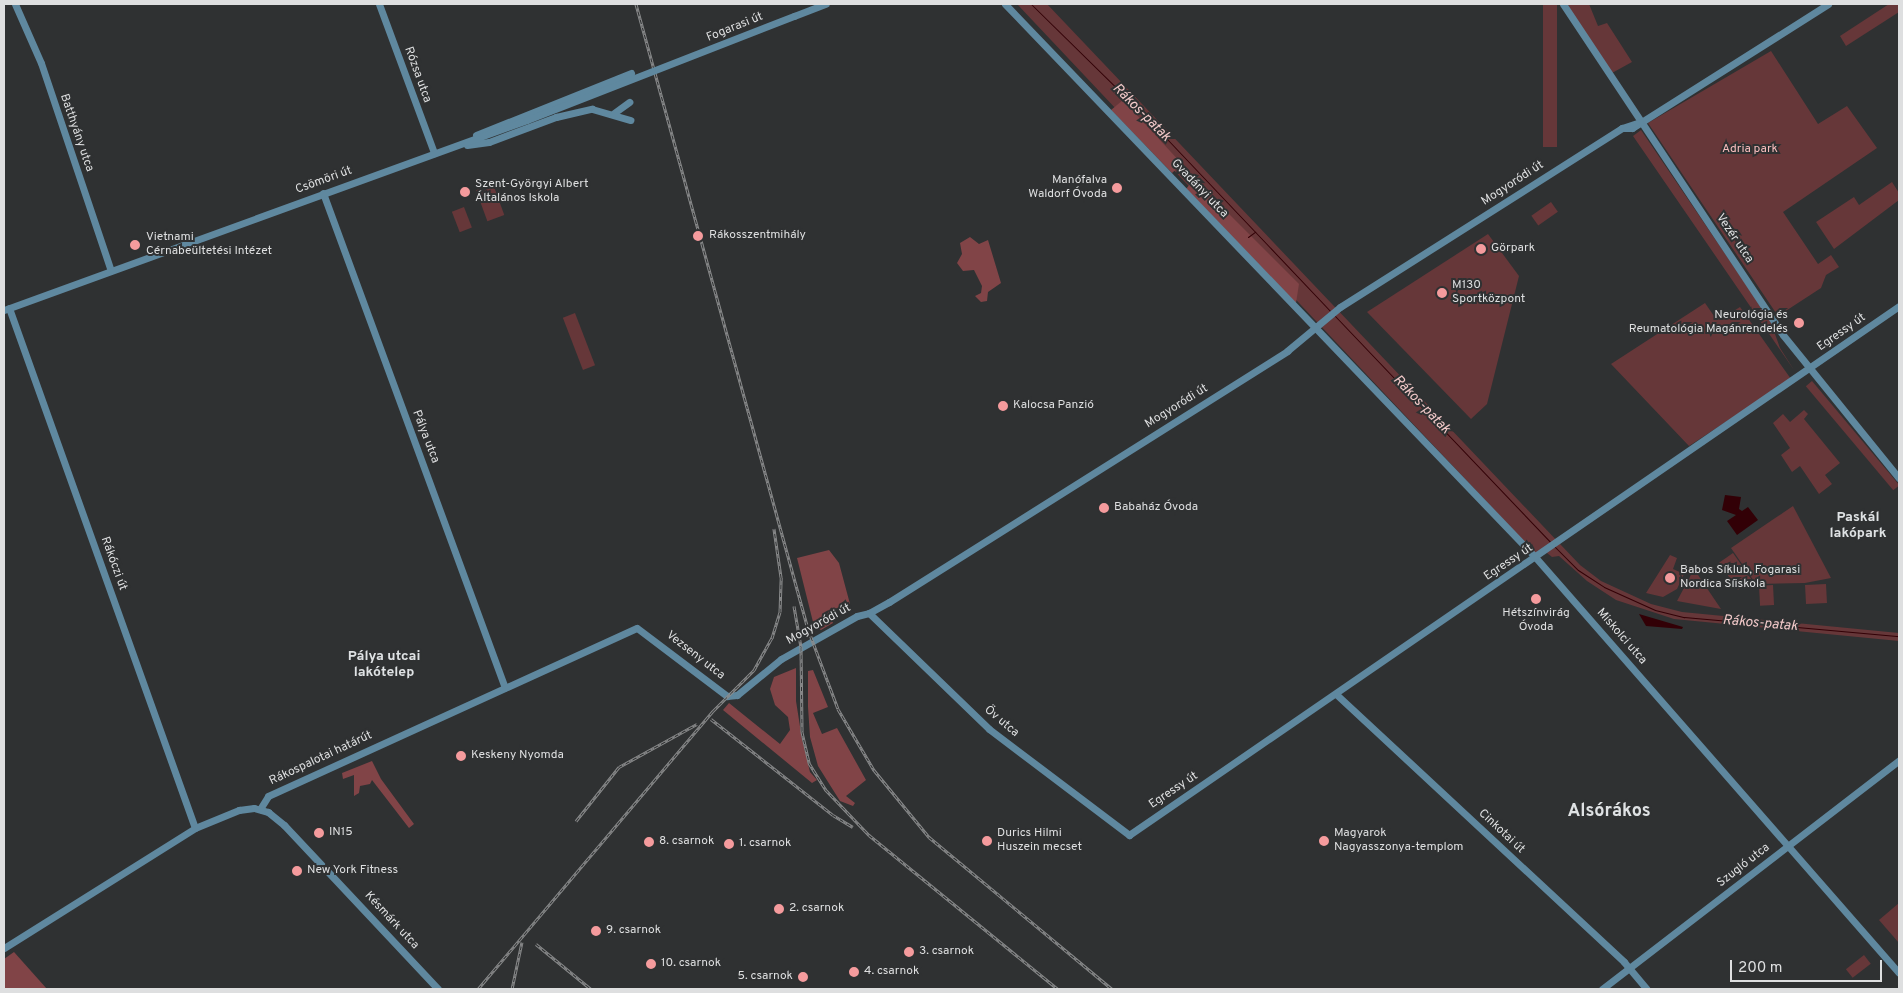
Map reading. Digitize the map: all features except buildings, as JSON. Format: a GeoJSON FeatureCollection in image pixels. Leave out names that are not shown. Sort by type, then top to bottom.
{"type":"FeatureCollection","features":[{"type":"Feature","properties":{"kind":"street","name":"Batthyány utca"},"geometry":{"type":"LineString","coordinates":[[15,4],[41,63],[111,271]]}},
{"type":"Feature","properties":{"kind":"street","name":"Rózsa utca"},"geometry":{"type":"LineString","coordinates":[[379,4],[434,154]]}},
{"type":"Feature","properties":{"kind":"street","name":"Fogarasi út"},"geometry":{"type":"LineString","coordinates":[[652,73],[826,4]]}},
{"type":"Feature","properties":{"kind":"street","name":"Gvadányi utca"},"geometry":{"type":"LineString","coordinates":[[1005,4],[1314,326]]}},
{"type":"Feature","properties":{"kind":"street","name":"Vezér utca"},"geometry":{"type":"LineString","coordinates":[[1563,4],[1640,122],[1809,370],[1899,478]]}},
{"type":"Feature","properties":{"kind":"street","name":"Mogyoródi út"},"geometry":{"type":"LineString","coordinates":[[738,695],[781,659],[857,616],[870,613],[1287,352],[1323,318],[1336,309],[1622,128],[1640,122],[1828,4]]}},
{"type":"Feature","properties":{"kind":"street"},"geometry":{"type":"LineString","coordinates":[[452,147],[484,130],[631,73]]}},
{"type":"Feature","properties":{"kind":"street","name":"Csömöri út"},"geometry":{"type":"LineString","coordinates":[[6,309],[652,73]]}},
{"type":"Feature","properties":{"kind":"street"},"geometry":{"type":"LineString","coordinates":[[614,112],[629,102]]}},
{"type":"Feature","properties":{"kind":"street"},"geometry":{"type":"LineString","coordinates":[[452,147],[489,142],[556,118],[592,109],[614,112],[630,120]]}},
{"type":"Feature","properties":{"kind":"street","name":"Pálya utca"},"geometry":{"type":"LineString","coordinates":[[323,194],[505,688]]}},
{"type":"Feature","properties":{"kind":"street","name":"Egressy út"},"geometry":{"type":"LineString","coordinates":[[1129,835],[1560,542],[1628,491],[1809,370],[1899,306]]}},
{"type":"Feature","properties":{"kind":"street","name":"Rákóczi út"},"geometry":{"type":"LineString","coordinates":[[6,309],[195,828]]}},
{"type":"Feature","properties":{"kind":"street","name":"Miskolci utca"},"geometry":{"type":"LineString","coordinates":[[1314,326],[1536,558],[1899,973]]}},
{"type":"Feature","properties":{"kind":"street","name":"Öv utca"},"geometry":{"type":"LineString","coordinates":[[870,613],[989,729],[1129,835]]}},
{"type":"Feature","properties":{"kind":"street","name":"Rákospalotai határút"},"geometry":{"type":"LineString","coordinates":[[260,809],[268,796],[640,628]]}},
{"type":"Feature","properties":{"kind":"street","name":"Vezseny utca"},"geometry":{"type":"LineString","coordinates":[[640,628],[727,696],[738,695]]}},
{"type":"Feature","properties":{"kind":"street","name":"Cinkotai út"},"geometry":{"type":"LineString","coordinates":[[1337,695],[1630,968],[1647,989]]}},
{"type":"Feature","properties":{"kind":"street","name":"Szugló utca"},"geometry":{"type":"LineString","coordinates":[[1602,989],[1899,760]]}},
{"type":"Feature","properties":{"kind":"street"},"geometry":{"type":"LineString","coordinates":[[4,948],[195,828],[239,810],[260,809]]}},
{"type":"Feature","properties":{"kind":"street","name":"Késmárk utca"},"geometry":{"type":"LineString","coordinates":[[260,809],[284,825],[438,989]]}},
{"type":"Feature","properties":{"kind":"green space"},"geometry":{"type":"Polygon","coordinates":[[[1017,4],[1047,4],[1580,565],[1601,581],[1651,604],[1682,612],[1899,633],[1899,641],[1674,619],[1616,600],[1587,581],[1559,556],[1552,557],[1542,549],[1535,553],[1017,4]]]}},
{"type":"Feature","properties":{"kind":"green space"},"geometry":{"type":"Polygon","coordinates":[[[1543,4],[1557,4],[1557,147],[1543,147],[1543,4]]]}},
{"type":"Feature","properties":{"kind":"green space"},"geometry":{"type":"Polygon","coordinates":[[[1564,4],[1589,4],[1598,26],[1607,23],[1632,62],[1612,73],[1564,4]]]}},
{"type":"Feature","properties":{"kind":"green space"},"geometry":{"type":"Polygon","coordinates":[[[1889,4],[1899,4],[1899,12],[1846,46],[1840,36],[1889,4]]]}},
{"type":"Feature","properties":{"kind":"green space","name":"Adria park"},"geometry":{"type":"Polygon","coordinates":[[[1771,51],[1818,124],[1847,106],[1877,148],[1783,212],[1818,264],[1831,255],[1839,267],[1826,275],[1821,288],[1778,316],[1648,123],[1771,51]]]}},
{"type":"Feature","properties":{"kind":"green space"},"geometry":{"type":"Polygon","coordinates":[[[1641,130],[1770,320],[1780,348],[1794,370],[1633,136],[1641,130]]]}},
{"type":"Feature","properties":{"kind":"green space"},"geometry":{"type":"Polygon","coordinates":[[[1892,182],[1899,193],[1899,200],[1834,249],[1816,222],[1854,197],[1859,205],[1892,182]]]}},
{"type":"Feature","properties":{"kind":"green space"},"geometry":{"type":"Polygon","coordinates":[[[493,184],[504,215],[487,221],[476,190],[493,184]]]}},
{"type":"Feature","properties":{"kind":"green space"},"geometry":{"type":"Polygon","coordinates":[[[1551,202],[1558,212],[1538,226],[1531,216],[1551,202]]]}},
{"type":"Feature","properties":{"kind":"green space"},"geometry":{"type":"Polygon","coordinates":[[[464,207],[472,228],[460,232],[452,212],[464,207]]]}},
{"type":"Feature","properties":{"kind":"green space","name":"M130 Sportközpont"},"geometry":{"type":"Polygon","coordinates":[[[1488,234],[1519,276],[1487,404],[1471,419],[1367,312],[1488,234]]]}},
{"type":"Feature","properties":{"kind":"green space"},"geometry":{"type":"Polygon","coordinates":[[[1705,303],[1714,316],[1721,319],[1740,307],[1791,379],[1689,446],[1611,364],[1705,303]]]}},
{"type":"Feature","properties":{"kind":"green space"},"geometry":{"type":"Polygon","coordinates":[[[575,313],[595,365],[583,370],[563,318],[575,313]]]}},
{"type":"Feature","properties":{"kind":"green space"},"geometry":{"type":"Polygon","coordinates":[[[1812,381],[1899,485],[1893,490],[1806,386],[1812,381]]]}},
{"type":"Feature","properties":{"kind":"green space"},"geometry":{"type":"Polygon","coordinates":[[[1804,410],[1808,414],[1804,419],[1840,463],[1825,475],[1832,484],[1819,494],[1800,466],[1792,472],[1781,455],[1790,448],[1773,423],[1783,414],[1790,422],[1804,410]]]}},
{"type":"Feature","properties":{"kind":"green space"},"geometry":{"type":"Polygon","coordinates":[[[1793,506],[1831,578],[1805,583],[1756,584],[1731,548],[1793,506]]]}},
{"type":"Feature","properties":{"kind":"green space"},"geometry":{"type":"Polygon","coordinates":[[[1733,553],[1752,580],[1738,590],[1719,563],[1733,553]]]}},
{"type":"Feature","properties":{"kind":"green space","name":"Babos Síklub, Fogarasi Nordica Síiskola"},"geometry":{"type":"Polygon","coordinates":[[[1670,555],[1677,558],[1673,569],[1684,574],[1677,589],[1663,597],[1646,593],[1670,555]]]}},
{"type":"Feature","properties":{"kind":"green space"},"geometry":{"type":"Polygon","coordinates":[[[1694,569],[1721,609],[1677,601],[1694,569]]]}},
{"type":"Feature","properties":{"kind":"green space"},"geometry":{"type":"Polygon","coordinates":[[[1826,584],[1827,603],[1806,604],[1805,585],[1826,584]]]}},
{"type":"Feature","properties":{"kind":"green space"},"geometry":{"type":"Polygon","coordinates":[[[1773,585],[1774,605],[1760,606],[1759,586],[1773,585]]]}},
{"type":"Feature","properties":{"kind":"green space"},"geometry":{"type":"Polygon","coordinates":[[[1899,903],[1899,943],[1879,920],[1899,903]]]}},
{"type":"Feature","properties":{"kind":"green space"},"geometry":{"type":"Polygon","coordinates":[[[1864,955],[1871,964],[1853,978],[1846,969],[1864,955]]]}},
{"type":"Feature","properties":{"kind":"shaded area"},"geometry":{"type":"Polygon","coordinates":[[[1123,100],[1182,164],[1172,173],[1111,110],[1123,100]]]}},
{"type":"Feature","properties":{"kind":"shaded area"},"geometry":{"type":"Polygon","coordinates":[[[1194,179],[1299,284],[1296,303],[1186,189],[1194,179]]]}},
{"type":"Feature","properties":{"kind":"shaded area"},"geometry":{"type":"Polygon","coordinates":[[[970,237],[979,244],[988,240],[1001,283],[988,292],[987,301],[981,302],[975,296],[981,293],[982,286],[974,270],[963,271],[957,263],[962,254],[960,243],[970,237]]]}},
{"type":"Feature","properties":{"kind":"shaded area"},"geometry":{"type":"Polygon","coordinates":[[[1725,495],[1741,497],[1739,509],[1742,511],[1748,507],[1758,520],[1737,535],[1727,521],[1736,515],[1722,510],[1725,495]]]}},
{"type":"Feature","properties":{"kind":"shaded area"},"geometry":{"type":"Polygon","coordinates":[[[829,550],[839,563],[850,604],[831,610],[833,623],[821,630],[814,626],[797,558],[829,550]]]}},
{"type":"Feature","properties":{"kind":"shaded area"},"geometry":{"type":"Polygon","coordinates":[[[1639,614],[1683,627],[1682,629],[1646,626],[1639,614]]]}},
{"type":"Feature","properties":{"kind":"shaded area"},"geometry":{"type":"Polygon","coordinates":[[[796,668],[796,701],[802,739],[810,772],[817,780],[812,783],[723,710],[729,703],[780,744],[790,730],[788,717],[775,705],[770,689],[774,677],[796,668]]]}},
{"type":"Feature","properties":{"kind":"shaded area"},"geometry":{"type":"Polygon","coordinates":[[[813,670],[828,707],[813,713],[822,734],[837,728],[866,780],[846,796],[855,803],[853,806],[840,801],[818,766],[810,737],[808,707],[808,671],[813,670]]]}},
{"type":"Feature","properties":{"kind":"shaded area"},"geometry":{"type":"Polygon","coordinates":[[[372,761],[381,779],[414,824],[409,828],[372,780],[370,784],[360,786],[359,793],[354,796],[354,775],[343,779],[342,773],[372,761]]]}},
{"type":"Feature","properties":{"kind":"shaded area"},"geometry":{"type":"Polygon","coordinates":[[[14,952],[47,989],[4,989],[4,959],[14,952]]]}},
{"type":"Feature","properties":{"kind":"waterway","name":"Rákos-patak"},"geometry":{"type":"LineString","coordinates":[[1031,4],[1148,119],[1330,311]]}},
{"type":"Feature","properties":{"kind":"waterway"},"geometry":{"type":"LineString","coordinates":[[1248,237],[1255,232]]}},
{"type":"Feature","properties":{"kind":"waterway","name":"Rákos-patak"},"geometry":{"type":"LineString","coordinates":[[1335,316],[1551,543]]}},
{"type":"Feature","properties":{"kind":"waterway","name":"Rákos-patak"},"geometry":{"type":"LineString","coordinates":[[1554,546],[1578,570],[1604,587],[1655,610],[1684,617],[1899,636]]}},
{"type":"Feature","properties":{"kind":"railway"},"geometry":{"type":"LineString","coordinates":[[636,4],[808,629],[838,709],[874,770],[929,837],[1112,989]]}},
{"type":"Feature","properties":{"kind":"railway"},"geometry":{"type":"LineString","coordinates":[[478,989],[713,711],[754,670],[772,638],[780,612],[781,577],[774,529]]}},
{"type":"Feature","properties":{"kind":"railway"},"geometry":{"type":"LineString","coordinates":[[794,606],[801,647],[802,732],[809,763],[825,789],[869,835],[1058,989]]}},
{"type":"Feature","properties":{"kind":"railway"},"geometry":{"type":"LineString","coordinates":[[711,719],[833,815],[853,827]]}},
{"type":"Feature","properties":{"kind":"railway"},"geometry":{"type":"LineString","coordinates":[[576,821],[619,767],[697,724]]}},
{"type":"Feature","properties":{"kind":"railway"},"geometry":{"type":"LineString","coordinates":[[512,989],[522,942]]}},
{"type":"Feature","properties":{"kind":"railway"},"geometry":{"type":"LineString","coordinates":[[536,944],[591,989]]}},
{"type":"Feature","properties":{"kind":"place","name":"Manófalva Waldorf Óvoda"},"geometry":{"type":"Point","coordinates":[1117,188]}},
{"type":"Feature","properties":{"kind":"place","name":"Szent-Györgyi Albert Általános Iskola"},"geometry":{"type":"Point","coordinates":[465,192]}},
{"type":"Feature","properties":{"kind":"place","name":"Rákosszentmihály"},"geometry":{"type":"Point","coordinates":[698,236]}},
{"type":"Feature","properties":{"kind":"place","name":"Vietnami Cérnabeültetési Intézet"},"geometry":{"type":"Point","coordinates":[135,245]}},
{"type":"Feature","properties":{"kind":"place","name":"Görpark"},"geometry":{"type":"Point","coordinates":[1481,249]}},
{"type":"Feature","properties":{"kind":"place","name":"M130 Sportközpont"},"geometry":{"type":"Point","coordinates":[1442,293]}},
{"type":"Feature","properties":{"kind":"place","name":"Neurológia és Reumatológia Magánrendelés"},"geometry":{"type":"Point","coordinates":[1799,323]}},
{"type":"Feature","properties":{"kind":"place","name":"Kalocsa Panzió"},"geometry":{"type":"Point","coordinates":[1003,406]}},
{"type":"Feature","properties":{"kind":"place","name":"Babaház Óvoda"},"geometry":{"type":"Point","coordinates":[1104,508]}},
{"type":"Feature","properties":{"kind":"place","name":"Babos Síklub, Fogarasi Nordica Síiskola"},"geometry":{"type":"Point","coordinates":[1670,578]}},
{"type":"Feature","properties":{"kind":"place","name":"Hétszínvirág Óvoda"},"geometry":{"type":"Point","coordinates":[1536,599]}},
{"type":"Feature","properties":{"kind":"place","name":"Keskeny Nyomda"},"geometry":{"type":"Point","coordinates":[461,756]}},
{"type":"Feature","properties":{"kind":"place","name":"IN15"},"geometry":{"type":"Point","coordinates":[319,833]}},
{"type":"Feature","properties":{"kind":"place","name":"Durics Hilmi Huszein mecset"},"geometry":{"type":"Point","coordinates":[987,841]}},
{"type":"Feature","properties":{"kind":"place","name":"Magyarok Nagyasszonya-templom"},"geometry":{"type":"Point","coordinates":[1324,841]}},
{"type":"Feature","properties":{"kind":"place","name":"8. csarnok"},"geometry":{"type":"Point","coordinates":[649,842]}},
{"type":"Feature","properties":{"kind":"place","name":"1. csarnok"},"geometry":{"type":"Point","coordinates":[729,844]}},
{"type":"Feature","properties":{"kind":"place","name":"New York Fitness"},"geometry":{"type":"Point","coordinates":[297,871]}},
{"type":"Feature","properties":{"kind":"place","name":"2. csarnok"},"geometry":{"type":"Point","coordinates":[779,909]}},
{"type":"Feature","properties":{"kind":"place","name":"9. csarnok"},"geometry":{"type":"Point","coordinates":[596,931]}},
{"type":"Feature","properties":{"kind":"place","name":"3. csarnok"},"geometry":{"type":"Point","coordinates":[909,952]}},
{"type":"Feature","properties":{"kind":"place","name":"10. csarnok"},"geometry":{"type":"Point","coordinates":[651,964]}},
{"type":"Feature","properties":{"kind":"place","name":"4. csarnok"},"geometry":{"type":"Point","coordinates":[854,972]}},
{"type":"Feature","properties":{"kind":"place","name":"5. csarnok"},"geometry":{"type":"Point","coordinates":[803,977]}},
{"type":"Feature","properties":{"kind":"district","name":"Paskál lakópark"},"geometry":{"type":"Point","coordinates":[1858,526]}},
{"type":"Feature","properties":{"kind":"district","name":"Pálya utcai lakótelep"},"geometry":{"type":"Point","coordinates":[384,666]}},
{"type":"Feature","properties":{"kind":"district","name":"Alsórákos"},"geometry":{"type":"Point","coordinates":[1609,812]}}]}
